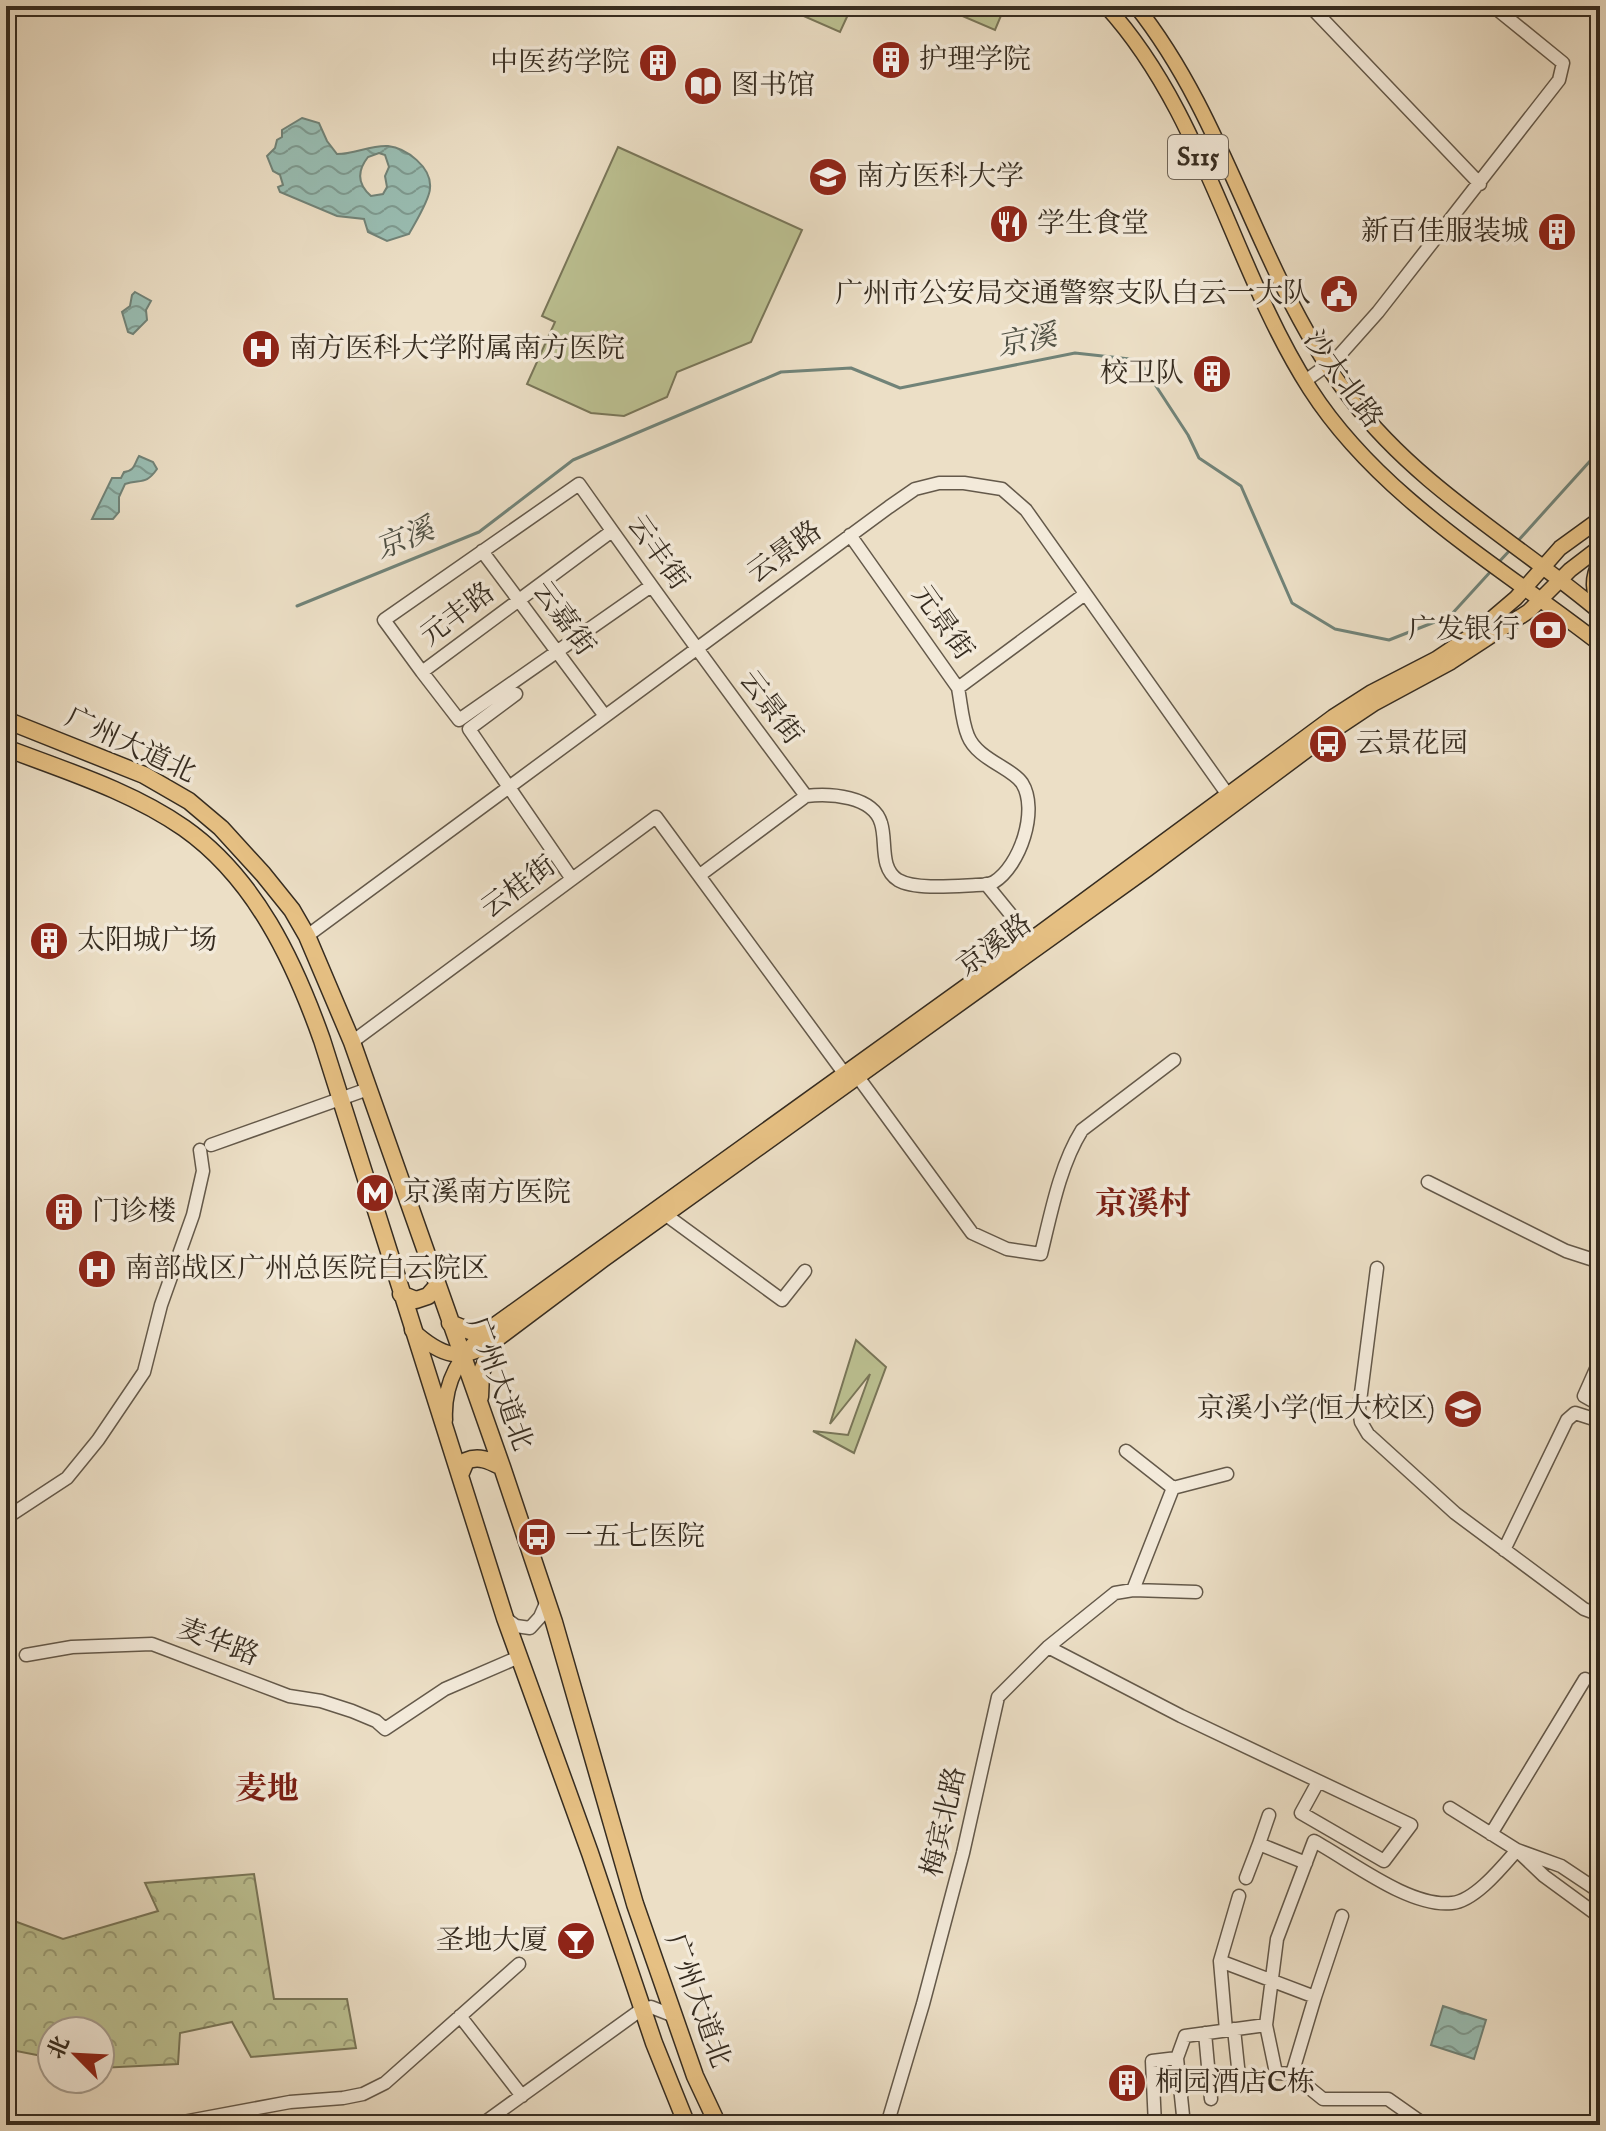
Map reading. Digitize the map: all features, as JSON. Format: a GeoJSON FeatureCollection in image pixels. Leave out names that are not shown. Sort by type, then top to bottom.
{"type":"FeatureCollection","features":[{"type":"Feature","properties":{"kind":"highway","name":"广州大道北"},"geometry":{"type":"LineString","coordinates":[[6,720],[144,775],[189,801],[221,828],[263,874],[292,910],[307,936],[352,1042],[502,1467],[547,1601],[613,1837],[695,2076],[718,2125]]}},
{"type":"Feature","properties":{"kind":"highway","name":"广州大道北"},"geometry":{"type":"LineString","coordinates":[[6,748],[104,786],[187,830],[235,876],[266,919],[292,966],[314,1017],[505,1618],[663,2069],[687,2125]]}},
{"type":"Feature","properties":{"kind":"highway"},"geometry":{"type":"LineString","coordinates":[[401,1294],[416,1300],[428,1296],[436,1287]]}},
{"type":"Feature","properties":{"kind":"highway"},"geometry":{"type":"LineString","coordinates":[[450,1323],[492,1335],[481,1373],[482,1415]]}},
{"type":"Feature","properties":{"kind":"highway"},"geometry":{"type":"LineString","coordinates":[[460,1475],[466,1461],[472,1459],[502,1467]]}},
{"type":"Feature","properties":{"kind":"main road","name":"沙太北路"},"geometry":{"type":"LineString","coordinates":[[1106,6],[1138,47],[1172,104],[1275,330],[1305,381],[1342,430],[1389,481],[1442,527],[1600,644]]}},
{"type":"Feature","properties":{"kind":"main road","name":"沙太北路"},"geometry":{"type":"LineString","coordinates":[[1136,6],[1181,71],[1293,307],[1351,399],[1416,470],[1560,579]]}},
{"type":"Feature","properties":{"kind":"main road","name":"京溪路"},"geometry":{"type":"LineString","coordinates":[[492,1335],[666,1215],[1011,953],[1352,704],[1453,648],[1496,616],[1560,548],[1600,519]]}},
{"type":"Feature","properties":{"kind":"main road","name":"京溪路"},"geometry":{"type":"LineString","coordinates":[[446,1435],[446,1396],[462,1357],[851,1075],[1146,870],[1350,719],[1451,662],[1541,600],[1560,579],[1600,547]]}},
{"type":"Feature","properties":{"kind":"main road"},"geometry":{"type":"LineString","coordinates":[[1600,562],[1593,579],[1594,595],[1600,611]]}},
{"type":"Feature","properties":{"kind":"main road","name":"S115"},"geometry":{"type":"LineString","coordinates":[[1560,579],[1600,611]]}},
{"type":"Feature","properties":{"kind":"main road"},"geometry":{"type":"LineString","coordinates":[[412,1330],[433,1347],[462,1357]]}},
{"type":"Feature","properties":{"kind":"street"},"geometry":{"type":"LineString","coordinates":[[1310,6],[1480,184]]}},
{"type":"Feature","properties":{"kind":"street"},"geometry":{"type":"LineString","coordinates":[[1305,381],[1328,366],[1352,343],[1555,89],[1563,63],[1493,6]]}},
{"type":"Feature","properties":{"kind":"street","name":"云景路"},"geometry":{"type":"LineString","coordinates":[[307,936],[850,535],[915,489],[939,483],[982,484],[1002,489],[1026,510],[1228,795]]}},
{"type":"Feature","properties":{"kind":"street","name":"云丰街"},"geometry":{"type":"LineString","coordinates":[[579,484],[696,649]]}},
{"type":"Feature","properties":{"kind":"street","name":"元丰路"},"geometry":{"type":"LineString","coordinates":[[579,484],[384,620],[422,672],[612,531]]}},
{"type":"Feature","properties":{"kind":"street","name":"元景街"},"geometry":{"type":"LineString","coordinates":[[850,535],[958,688],[1085,594]]}},
{"type":"Feature","properties":{"kind":"street","name":"云嘉街"},"geometry":{"type":"LineString","coordinates":[[482,551],[605,716]]}},
{"type":"Feature","properties":{"kind":"street"},"geometry":{"type":"LineString","coordinates":[[422,672],[459,720],[651,586]]}},
{"type":"Feature","properties":{"kind":"street","name":"云景街"},"geometry":{"type":"LineString","coordinates":[[696,649],[806,796]]}},
{"type":"Feature","properties":{"kind":"street"},"geometry":{"type":"LineString","coordinates":[[700,875],[806,796],[820,794],[855,799],[870,809],[881,822],[886,864],[895,878],[908,884],[994,882],[1014,859],[1024,839],[1029,801],[1022,782],[991,762],[968,738],[958,688]]}},
{"type":"Feature","properties":{"kind":"street"},"geometry":{"type":"LineString","coordinates":[[516,694],[469,729],[572,879]]}},
{"type":"Feature","properties":{"kind":"street","name":"云桂街"},"geometry":{"type":"LineString","coordinates":[[352,1042],[656,817],[972,1233],[1007,1249],[1041,1254],[1053,1204],[1074,1143],[1082,1130],[1174,1060]]}},
{"type":"Feature","properties":{"kind":"street"},"geometry":{"type":"LineString","coordinates":[[986,884],[1012,916],[1005,937],[1011,953]]}},
{"type":"Feature","properties":{"kind":"street"},"geometry":{"type":"LineString","coordinates":[[6,1518],[67,1478],[98,1440],[144,1372],[161,1305],[193,1215],[206,1147],[368,1089]]}},
{"type":"Feature","properties":{"kind":"street"},"geometry":{"type":"LineString","coordinates":[[1428,1182],[1566,1251],[1600,1262]]}},
{"type":"Feature","properties":{"kind":"street"},"geometry":{"type":"LineString","coordinates":[[666,1215],[782,1300],[805,1271]]}},
{"type":"Feature","properties":{"kind":"street"},"geometry":{"type":"LineString","coordinates":[[1377,1268],[1359,1409],[1361,1422],[1368,1434],[1435,1496],[1504,1550],[1584,1609],[1600,1615]]}},
{"type":"Feature","properties":{"kind":"street"},"geometry":{"type":"LineString","coordinates":[[1600,1360],[1584,1396],[1600,1405]]}},
{"type":"Feature","properties":{"kind":"street"},"geometry":{"type":"LineString","coordinates":[[1504,1550],[1567,1420],[1575,1413],[1600,1421]]}},
{"type":"Feature","properties":{"kind":"street"},"geometry":{"type":"LineString","coordinates":[[1126,1451],[1173,1488]]}},
{"type":"Feature","properties":{"kind":"street"},"geometry":{"type":"LineString","coordinates":[[1173,1488],[1227,1474]]}},
{"type":"Feature","properties":{"kind":"street"},"geometry":{"type":"LineString","coordinates":[[1173,1488],[1133,1590],[1196,1592]]}},
{"type":"Feature","properties":{"kind":"street","name":"梅宾北路"},"geometry":{"type":"LineString","coordinates":[[887,2125],[955,1884],[998,1697],[1048,1647],[1115,1593],[1133,1590]]}},
{"type":"Feature","properties":{"kind":"street"},"geometry":{"type":"LineString","coordinates":[[505,1618],[516,1626],[530,1628],[540,1617],[547,1601]]}},
{"type":"Feature","properties":{"kind":"street","name":"麦华路"},"geometry":{"type":"LineString","coordinates":[[26,1655],[72,1647],[152,1644],[289,1696],[321,1701],[352,1711],[376,1721],[385,1729],[445,1689],[519,1657]]}},
{"type":"Feature","properties":{"kind":"street"},"geometry":{"type":"LineString","coordinates":[[1048,1647],[1181,1716],[1411,1825],[1384,1861],[1301,1813],[1318,1782]]}},
{"type":"Feature","properties":{"kind":"street"},"geometry":{"type":"LineString","coordinates":[[1491,1834],[1585,1679]]}},
{"type":"Feature","properties":{"kind":"street"},"geometry":{"type":"LineString","coordinates":[[1450,1808],[1517,1850],[1561,1866],[1600,1892]]}},
{"type":"Feature","properties":{"kind":"street"},"geometry":{"type":"LineString","coordinates":[[1246,1878],[1269,1815]]}},
{"type":"Feature","properties":{"kind":"street"},"geometry":{"type":"LineString","coordinates":[[1425,2125],[1388,2099],[1323,2099],[1292,2074],[1276,2073],[1266,2025],[1277,1939],[1314,1841],[1415,1899],[1454,1904],[1487,1884],[1517,1850]]}},
{"type":"Feature","properties":{"kind":"street"},"geometry":{"type":"LineString","coordinates":[[1259,1844],[1306,1863]]}},
{"type":"Feature","properties":{"kind":"street"},"geometry":{"type":"LineString","coordinates":[[1517,1850],[1544,1876],[1600,1917]]}},
{"type":"Feature","properties":{"kind":"street"},"geometry":{"type":"LineString","coordinates":[[1239,1896],[1220,1961],[1240,2086]]}},
{"type":"Feature","properties":{"kind":"street"},"geometry":{"type":"LineString","coordinates":[[1292,2074],[1342,1916]]}},
{"type":"Feature","properties":{"kind":"street"},"geometry":{"type":"LineString","coordinates":[[1220,1961],[1315,1997]]}},
{"type":"Feature","properties":{"kind":"street"},"geometry":{"type":"LineString","coordinates":[[167,2125],[290,2102],[363,2094],[385,2083],[519,1964]]}},
{"type":"Feature","properties":{"kind":"street"},"geometry":{"type":"LineString","coordinates":[[481,2125],[642,2009],[651,2007],[674,2016]]}},
{"type":"Feature","properties":{"kind":"street"},"geometry":{"type":"LineString","coordinates":[[460,2016],[522,2096]]}},
{"type":"Feature","properties":{"kind":"street"},"geometry":{"type":"LineString","coordinates":[[1184,2125],[1177,2058],[1185,2036],[1266,2025]]}},
{"type":"Feature","properties":{"kind":"street"},"geometry":{"type":"LineString","coordinates":[[1205,2033],[1211,2099]]}},
{"type":"Feature","properties":{"kind":"street"},"geometry":{"type":"LineString","coordinates":[[1155,2125],[1152,2061],[1177,2058]]}},
{"type":"Feature","properties":{"kind":"green space"},"geometry":{"type":"Polygon","coordinates":[[[803,6],[852,6],[840,32],[799,14],[803,6]]]}},
{"type":"Feature","properties":{"kind":"green space"},"geometry":{"type":"Polygon","coordinates":[[[956,6],[1005,6],[995,30],[953,12],[956,6]]]}},
{"type":"Feature","properties":{"kind":"green space"},"geometry":{"type":"Polygon","coordinates":[[[618,147],[802,230],[751,342],[677,372],[667,397],[624,416],[591,413],[527,384],[555,322],[542,316],[618,147]]]}},
{"type":"Feature","properties":{"kind":"green space"},"geometry":{"type":"Polygon","coordinates":[[[856,1340],[886,1367],[854,1453],[813,1431],[848,1435],[870,1374],[830,1424],[856,1340]]]}},
{"type":"Feature","properties":{"kind":"green space"},"geometry":{"type":"Polygon","coordinates":[[[254,1874],[274,1999],[347,1999],[356,2048],[251,2057],[232,2022],[180,2033],[178,2064],[116,2067],[116,2015],[36,2015],[36,2055],[6,2049],[6,1918],[63,1939],[158,1911],[145,1883],[254,1874]]]}},
{"type":"Feature","properties":{"kind":"water"},"geometry":{"type":"Polygon","coordinates":[[[302,118],[319,123],[337,154],[388,146],[402,150],[416,160],[427,173],[430,188],[409,234],[387,241],[368,232],[364,219],[337,216],[280,192],[278,187],[283,185],[280,175],[273,171],[267,156],[282,137],[282,130],[302,118]],[[379,153],[368,157],[362,167],[361,182],[371,196],[383,194],[387,187],[385,176],[389,167],[385,155],[379,153]]]}},
{"type":"Feature","properties":{"kind":"water"},"geometry":{"type":"Polygon","coordinates":[[[135,292],[151,301],[146,310],[147,320],[133,334],[128,332],[122,312],[130,306],[135,292]]]}},
{"type":"Feature","properties":{"kind":"water"},"geometry":{"type":"Polygon","coordinates":[[[139,456],[153,462],[157,469],[146,479],[125,484],[119,497],[119,512],[113,519],[92,519],[112,478],[121,478],[124,472],[132,469],[139,456]]]}},
{"type":"Feature","properties":{"kind":"water"},"geometry":{"type":"Polygon","coordinates":[[[1443,2006],[1486,2020],[1474,2059],[1431,2045],[1443,2006]]]}},
{"type":"Feature","properties":{"kind":"waterway","name":"京溪"},"geometry":{"type":"LineString","coordinates":[[297,606],[479,532],[573,460],[781,372],[851,368],[900,388],[1075,353],[1139,360],[1188,435],[1199,458],[1241,486],[1292,603],[1335,629],[1389,640],[1450,616],[1492,570]]}},
{"type":"Feature","properties":{"kind":"waterway","name":"京溪"},"geometry":{"type":"LineString","coordinates":[[1516,543],[1600,450]]}},
{"type":"Feature","properties":{"kind":"waterway","name":"京溪"},"geometry":{"type":"LineString","coordinates":[[1497,564],[1511,549]]}},
{"type":"Feature","properties":{"kind":"place","name":"护理学院"},"geometry":{"type":"Point","coordinates":[891,60]}},
{"type":"Feature","properties":{"kind":"place","name":"中医药学院"},"geometry":{"type":"Point","coordinates":[658,63]}},
{"type":"Feature","properties":{"kind":"place","name":"图书馆"},"geometry":{"type":"Point","coordinates":[703,86]}},
{"type":"Feature","properties":{"kind":"place","name":"南方医科大学"},"geometry":{"type":"Point","coordinates":[828,177]}},
{"type":"Feature","properties":{"kind":"place","name":"学生食堂"},"geometry":{"type":"Point","coordinates":[1009,224]}},
{"type":"Feature","properties":{"kind":"place","name":"新百佳服装城"},"geometry":{"type":"Point","coordinates":[1557,232]}},
{"type":"Feature","properties":{"kind":"place","name":"广州市公安局交通警察支队白云一大队"},"geometry":{"type":"Point","coordinates":[1339,294]}},
{"type":"Feature","properties":{"kind":"place","name":"南方医科大学附属南方医院"},"geometry":{"type":"Point","coordinates":[261,349]}},
{"type":"Feature","properties":{"kind":"place","name":"校卫队"},"geometry":{"type":"Point","coordinates":[1212,374]}},
{"type":"Feature","properties":{"kind":"place","name":"广发银行"},"geometry":{"type":"Point","coordinates":[1548,630]}},
{"type":"Feature","properties":{"kind":"place","name":"云景花园"},"geometry":{"type":"Point","coordinates":[1328,744]}},
{"type":"Feature","properties":{"kind":"place","name":"太阳城广场"},"geometry":{"type":"Point","coordinates":[49,941]}},
{"type":"Feature","properties":{"kind":"place","name":"京溪南方医院"},"geometry":{"type":"Point","coordinates":[375,1193]}},
{"type":"Feature","properties":{"kind":"place","name":"门诊楼"},"geometry":{"type":"Point","coordinates":[64,1212]}},
{"type":"Feature","properties":{"kind":"place","name":"南部战区广州总医院白云院区"},"geometry":{"type":"Point","coordinates":[97,1269]}},
{"type":"Feature","properties":{"kind":"place","name":"京溪小学(恒大校区)"},"geometry":{"type":"Point","coordinates":[1463,1409]}},
{"type":"Feature","properties":{"kind":"place","name":"一五七医院"},"geometry":{"type":"Point","coordinates":[537,1537]}},
{"type":"Feature","properties":{"kind":"place","name":"圣地大厦"},"geometry":{"type":"Point","coordinates":[576,1941]}},
{"type":"Feature","properties":{"kind":"place","name":"桐园酒店C栋"},"geometry":{"type":"Point","coordinates":[1127,2083]}},
{"type":"Feature","properties":{"kind":"district","name":"京溪村"},"geometry":{"type":"Point","coordinates":[1143,1205]}},
{"type":"Feature","properties":{"kind":"district","name":"麦地"},"geometry":{"type":"Point","coordinates":[267,1790]}}]}
